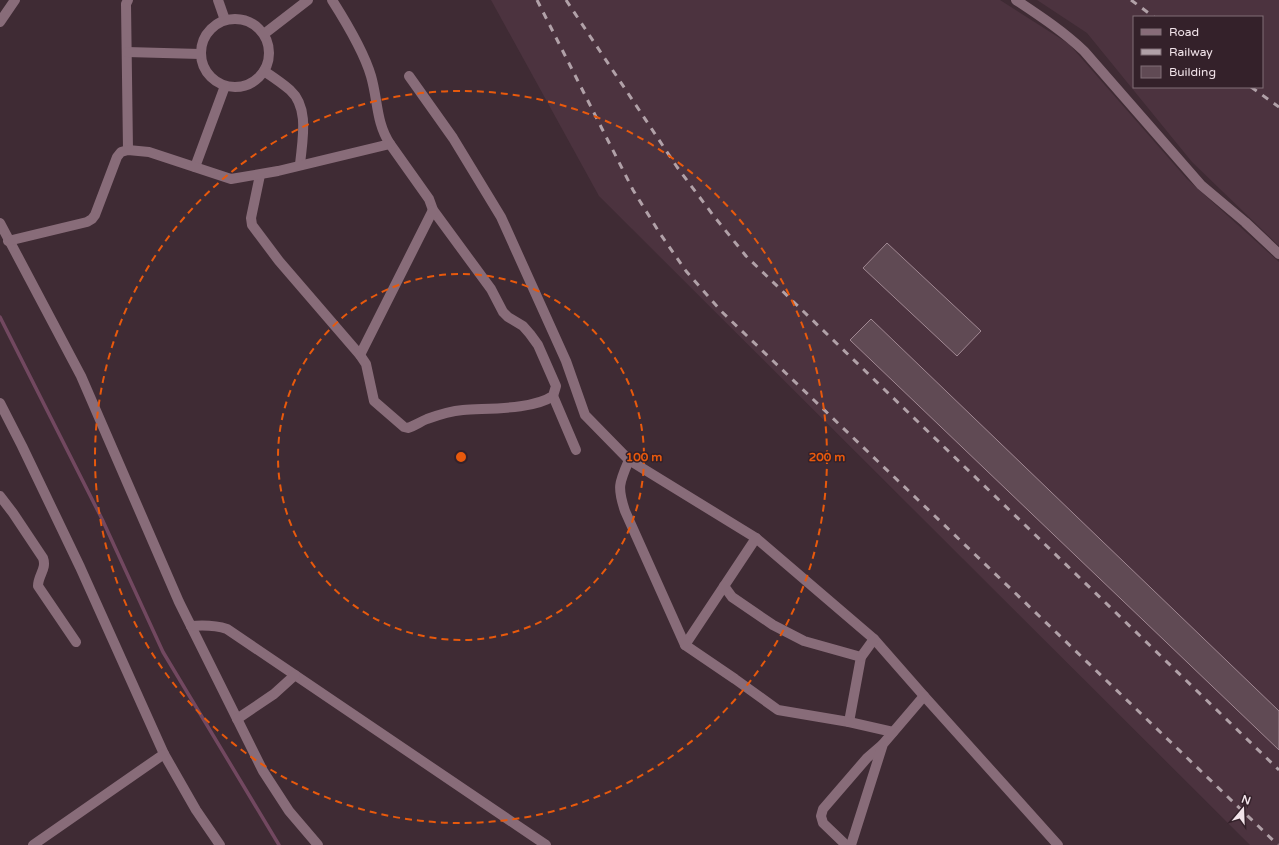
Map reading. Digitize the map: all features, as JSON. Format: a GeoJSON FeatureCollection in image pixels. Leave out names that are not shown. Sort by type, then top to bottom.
{"type":"FeatureCollection","features":[{"type":"Feature","properties":{"kind":"street"},"geometry":{"type":"LineString","coordinates":[[0,22],[15,0]]}},
{"type":"Feature","properties":{"kind":"street"},"geometry":{"type":"LineString","coordinates":[[128,0],[126,4],[128,150]]}},
{"type":"Feature","properties":{"kind":"street"},"geometry":{"type":"LineString","coordinates":[[218,0],[225,20]]}},
{"type":"Feature","properties":{"kind":"street"},"geometry":{"type":"LineString","coordinates":[[264,34],[308,0]]}},
{"type":"Feature","properties":{"kind":"street"},"geometry":{"type":"LineString","coordinates":[[260,175],[252,225],[279,261],[360,355],[366,364],[374,401],[404,427],[408,428],[428,419],[462,410],[525,405],[548,400],[553,396],[556,386],[538,345],[523,326],[508,317],[503,312],[491,289],[433,210],[429,199],[386,137],[377,113],[372,78],[369,70],[347,22],[332,0]]}},
{"type":"Feature","properties":{"kind":"street"},"geometry":{"type":"LineString","coordinates":[[1016,0],[1053,24],[1072,39],[1201,185],[1245,222],[1279,254]]}},
{"type":"Feature","properties":{"kind":"street"},"geometry":{"type":"LineString","coordinates":[[236,18],[257,26],[264,34],[268,42],[270,51],[269,60],[264,71],[256,81],[249,85],[233,88],[218,83],[210,78],[201,63],[200,54],[202,43],[207,33],[215,25],[225,20],[236,18]]}},
{"type":"Feature","properties":{"kind":"street"},"geometry":{"type":"LineString","coordinates":[[127,52],[200,54]]}},
{"type":"Feature","properties":{"kind":"street"},"geometry":{"type":"LineString","coordinates":[[264,71],[291,90],[301,108],[303,117],[300,165]]}},
{"type":"Feature","properties":{"kind":"street"},"geometry":{"type":"LineString","coordinates":[[409,76],[453,138],[501,217],[566,361],[585,415],[629,460],[756,538],[874,639],[1058,845]]}},
{"type":"Feature","properties":{"kind":"street"},"geometry":{"type":"LineString","coordinates":[[195,167],[225,86]]}},
{"type":"Feature","properties":{"kind":"street"},"geometry":{"type":"LineString","coordinates":[[8,240],[87,222],[92,219],[95,215],[117,157],[121,152],[128,150],[149,152],[231,179],[260,175],[390,144]]}},
{"type":"Feature","properties":{"kind":"street"},"geometry":{"type":"LineString","coordinates":[[360,355],[433,210]]}},
{"type":"Feature","properties":{"kind":"street"},"geometry":{"type":"LineString","coordinates":[[0,224],[81,376],[179,602],[263,771],[289,811],[318,845]]}},
{"type":"Feature","properties":{"kind":"street"},"geometry":{"type":"LineString","coordinates":[[553,396],[576,450]]}},
{"type":"Feature","properties":{"kind":"street"},"geometry":{"type":"LineString","coordinates":[[0,403],[80,568],[164,754],[196,810],[220,845]]}},
{"type":"Feature","properties":{"kind":"street"},"geometry":{"type":"LineString","coordinates":[[629,460],[620,479],[619,494],[625,512],[685,645],[778,710],[849,722],[893,732]]}},
{"type":"Feature","properties":{"kind":"street"},"geometry":{"type":"LineString","coordinates":[[0,496],[43,558],[45,563],[44,569],[38,586],[76,642]]}},
{"type":"Feature","properties":{"kind":"street"},"geometry":{"type":"LineString","coordinates":[[685,645],[756,538]]}},
{"type":"Feature","properties":{"kind":"street"},"geometry":{"type":"LineString","coordinates":[[724,586],[732,597],[773,625],[804,641],[861,657]]}},
{"type":"Feature","properties":{"kind":"street"},"geometry":{"type":"LineString","coordinates":[[191,626],[205,625],[227,629],[546,845]]}},
{"type":"Feature","properties":{"kind":"street"},"geometry":{"type":"LineString","coordinates":[[849,722],[861,657],[874,639]]}},
{"type":"Feature","properties":{"kind":"street"},"geometry":{"type":"LineString","coordinates":[[237,719],[274,694],[295,675]]}},
{"type":"Feature","properties":{"kind":"street"},"geometry":{"type":"LineString","coordinates":[[846,845],[823,823],[821,816],[823,809],[867,758],[883,744],[924,696]]}},
{"type":"Feature","properties":{"kind":"street"},"geometry":{"type":"LineString","coordinates":[[851,845],[883,744]]}},
{"type":"Feature","properties":{"kind":"street"},"geometry":{"type":"LineString","coordinates":[[32,845],[164,754]]}},
{"type":"Feature","properties":{"kind":"shaded area"},"geometry":{"type":"Polygon","coordinates":[[[491,0],[1000,0],[1069,44],[1187,179],[1279,262],[1279,845],[1250,845],[599,196],[491,0]]]}},
{"type":"Feature","properties":{"kind":"shaded area"},"geometry":{"type":"Polygon","coordinates":[[[1037,0],[1279,0],[1279,246],[1192,162],[1087,33],[1037,0]]]}},
{"type":"Feature","properties":{"kind":"building"},"geometry":{"type":"Polygon","coordinates":[[[887,243],[981,331],[957,356],[863,268],[887,243]]]}},
{"type":"Feature","properties":{"kind":"building"},"geometry":{"type":"Polygon","coordinates":[[[871,319],[1279,711],[1279,750],[850,340],[871,319]]]}},
{"type":"Feature","properties":{"kind":"waterway"},"geometry":{"type":"LineString","coordinates":[[0,317],[102,519],[163,652],[279,845]]}},
{"type":"Feature","properties":{"kind":"railway"},"geometry":{"type":"LineString","coordinates":[[537,0],[633,190],[659,232],[686,271],[721,311],[1278,845]]}},
{"type":"Feature","properties":{"kind":"railway"},"geometry":{"type":"LineString","coordinates":[[566,0],[677,167],[746,256],[1279,770]]}},
{"type":"Feature","properties":{"kind":"railway"},"geometry":{"type":"LineString","coordinates":[[1131,0],[1153,16]]}},
{"type":"Feature","properties":{"kind":"railway"},"geometry":{"type":"LineString","coordinates":[[1252,88],[1279,107]]}}]}
